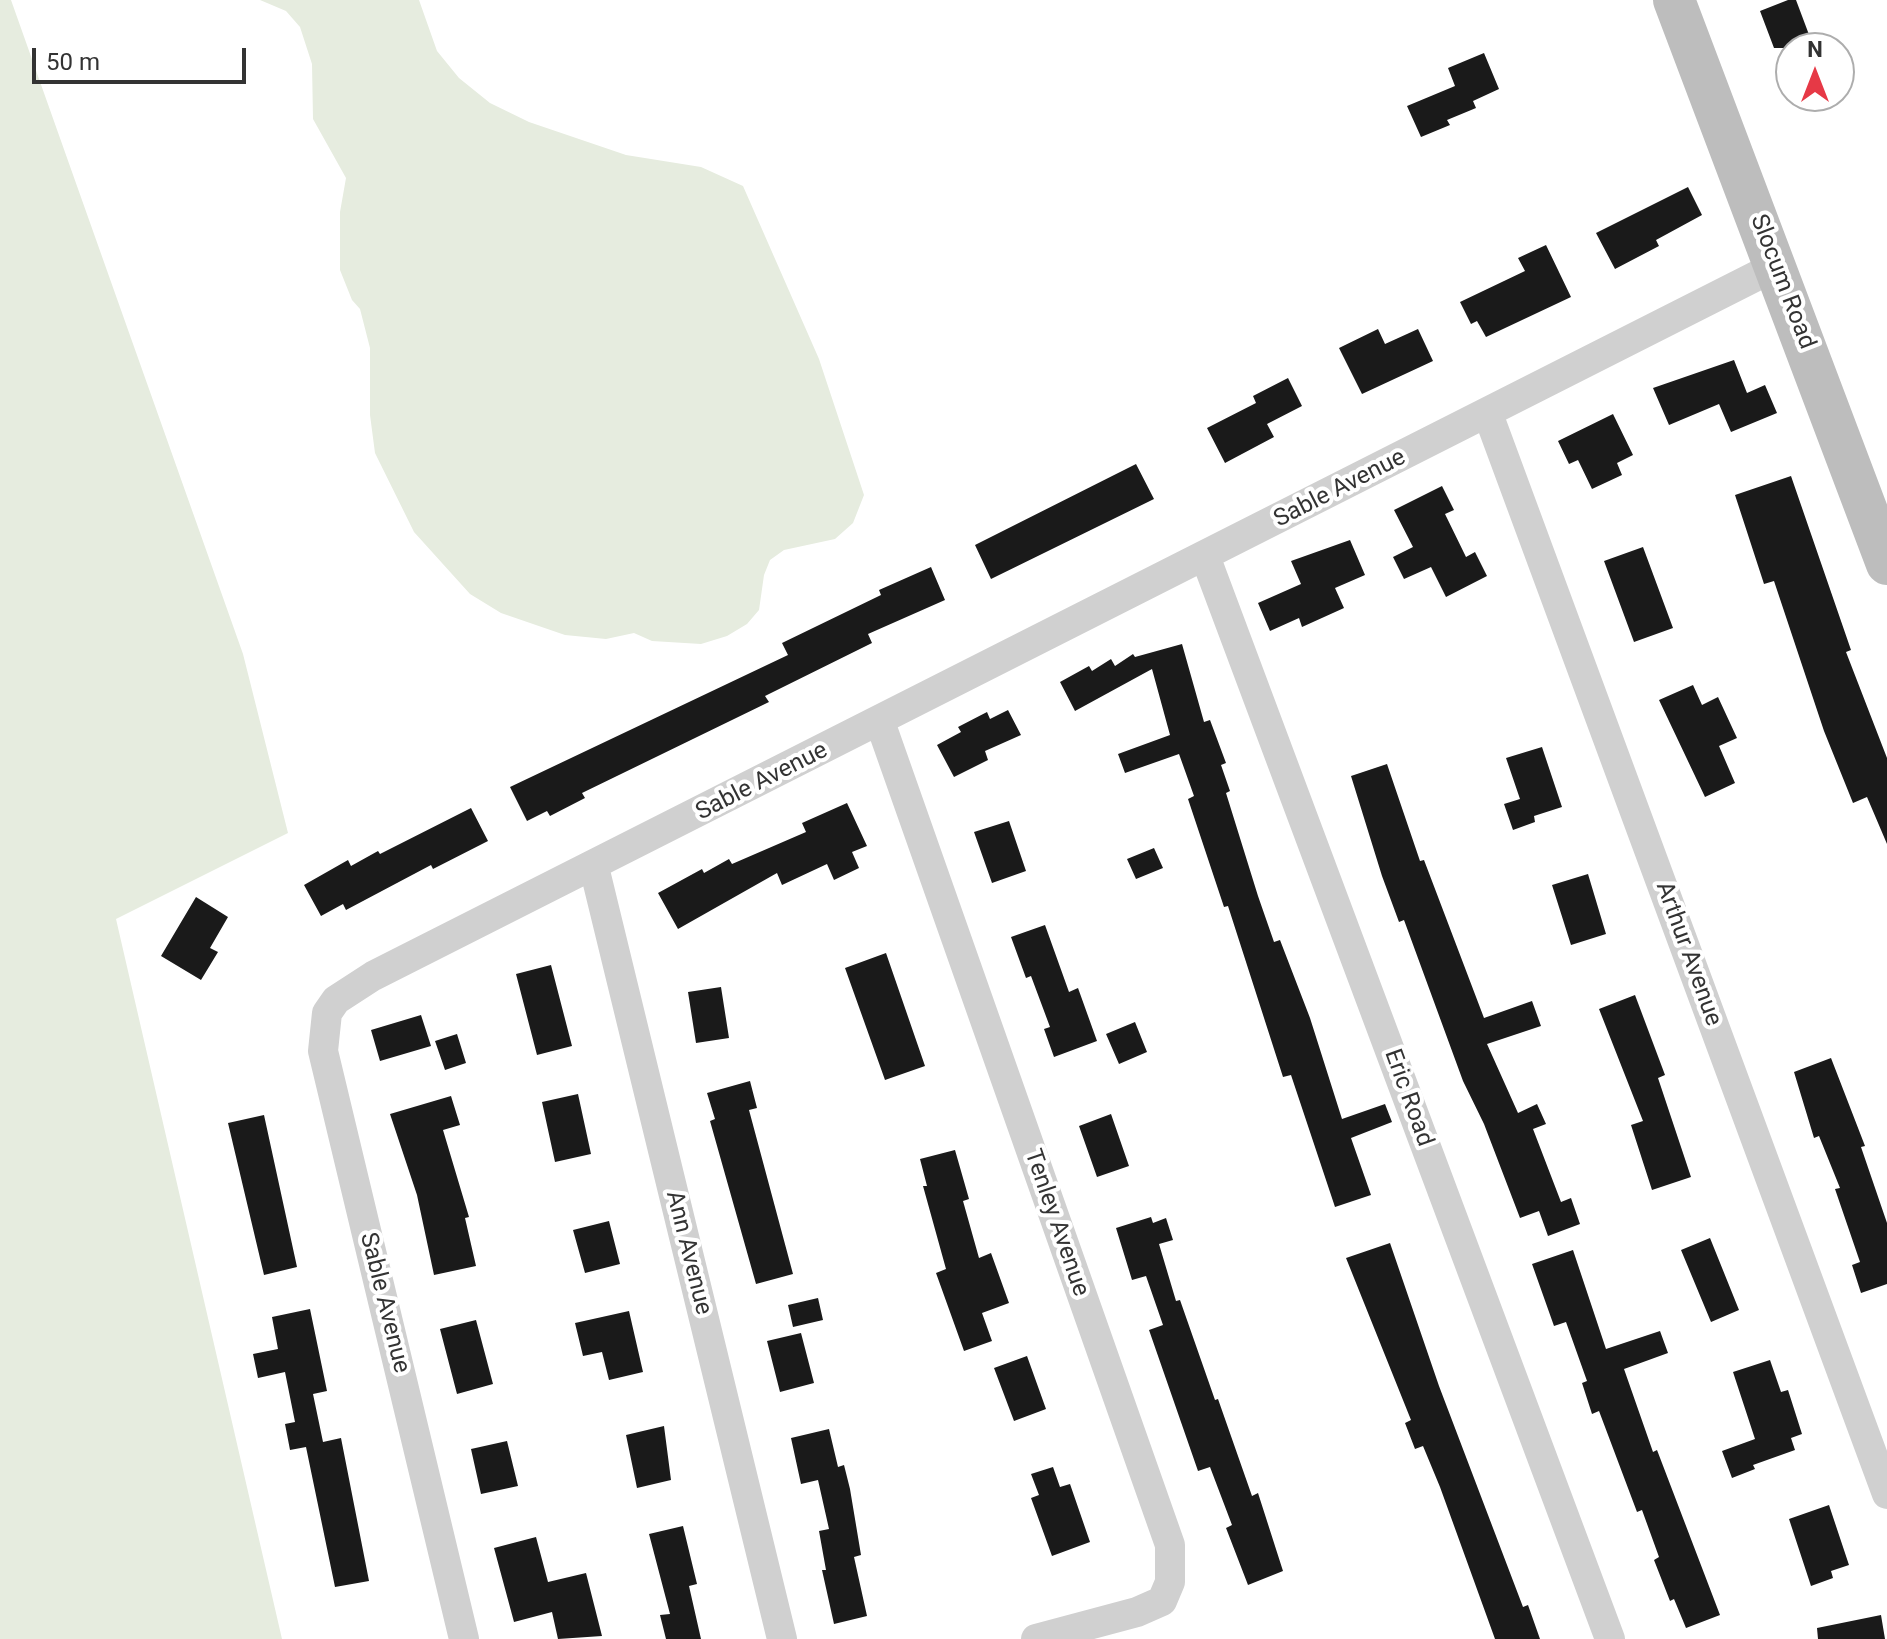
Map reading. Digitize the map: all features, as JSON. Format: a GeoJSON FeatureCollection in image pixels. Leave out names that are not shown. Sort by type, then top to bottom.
{"type":"FeatureCollection","features":[{"type":"Feature","properties":{"kind":"main road","name":"Slocum Road"},"geometry":{"type":"LineString","coordinates":[[1674,0],[1887,564]]}},
{"type":"Feature","properties":{"kind":"street","name":"Sable Avenue"},"geometry":{"type":"LineString","coordinates":[[464,1639],[323,1051],[324,1025],[331,1006],[352,987],[1776,266]]}},
{"type":"Feature","properties":{"kind":"street","name":"Arthur Avenue"},"geometry":{"type":"LineString","coordinates":[[1488,414],[1887,1494]]}},
{"type":"Feature","properties":{"kind":"street","name":"Eric Road"},"geometry":{"type":"LineString","coordinates":[[1205,556],[1610,1639]]}},
{"type":"Feature","properties":{"kind":"street","name":"Tenley Avenue"},"geometry":{"type":"LineString","coordinates":[[880,722],[1170,1545],[1170,1582],[1162,1601],[1137,1612],[1036,1639]]}},
{"type":"Feature","properties":{"kind":"street","name":"Ann Avenue"},"geometry":{"type":"LineString","coordinates":[[594,867],[782,1639]]}},
{"type":"Feature","properties":{"kind":"shaded area"},"geometry":{"type":"Polygon","coordinates":[[[0,0],[11,0],[243,654],[288,833],[116,919],[282,1639],[0,1639],[0,0]]]}},
{"type":"Feature","properties":{"kind":"shaded area"},"geometry":{"type":"Polygon","coordinates":[[[260,0],[419,0],[437,51],[459,78],[490,103],[529,122],[626,155],[701,167],[743,186],[819,359],[864,495],[853,523],[835,539],[784,550],[770,560],[764,575],[759,610],[747,624],[727,636],[701,644],[652,641],[634,633],[606,639],[565,635],[501,613],[470,594],[414,532],[375,453],[370,415],[370,348],[360,309],[352,300],[340,270],[340,212],[346,178],[313,119],[312,64],[300,27],[286,11],[260,0]]]}},
{"type":"Feature","properties":{"kind":"building"},"geometry":{"type":"Polygon","coordinates":[[[1796,0],[1808,32],[1775,32],[1774,48],[1760,11],[1796,0]]]}},
{"type":"Feature","properties":{"kind":"building"},"geometry":{"type":"Polygon","coordinates":[[[1484,53],[1499,89],[1473,101],[1476,108],[1447,120],[1450,125],[1421,137],[1407,106],[1455,86],[1448,68],[1484,53]]]}},
{"type":"Feature","properties":{"kind":"building"},"geometry":{"type":"Polygon","coordinates":[[[1688,187],[1702,215],[1656,240],[1659,246],[1615,269],[1596,233],[1688,187]]]}},
{"type":"Feature","properties":{"kind":"building"},"geometry":{"type":"Polygon","coordinates":[[[1546,245],[1571,297],[1486,337],[1477,321],[1471,324],[1460,302],[1525,271],[1518,258],[1546,245]]]}},
{"type":"Feature","properties":{"kind":"building"},"geometry":{"type":"Polygon","coordinates":[[[1378,329],[1385,344],[1418,329],[1433,361],[1362,394],[1339,348],[1378,329]]]}},
{"type":"Feature","properties":{"kind":"building"},"geometry":{"type":"Polygon","coordinates":[[[1734,360],[1747,393],[1765,385],[1777,413],[1731,432],[1719,404],[1669,425],[1653,388],[1734,360]]]}},
{"type":"Feature","properties":{"kind":"building"},"geometry":{"type":"Polygon","coordinates":[[[1288,378],[1302,406],[1267,424],[1274,437],[1225,463],[1207,428],[1256,403],[1253,396],[1288,378]]]}},
{"type":"Feature","properties":{"kind":"building"},"geometry":{"type":"Polygon","coordinates":[[[1613,414],[1633,455],[1617,463],[1622,475],[1592,489],[1578,460],[1569,464],[1558,441],[1613,414]]]}},
{"type":"Feature","properties":{"kind":"building"},"geometry":{"type":"Polygon","coordinates":[[[1136,464],[1154,499],[991,579],[975,545],[1136,464]]]}},
{"type":"Feature","properties":{"kind":"building"},"geometry":{"type":"Polygon","coordinates":[[[1791,476],[1851,650],[1846,652],[1887,758],[1887,844],[1867,797],[1853,803],[1824,731],[1774,581],[1764,584],[1735,495],[1791,476]]]}},
{"type":"Feature","properties":{"kind":"building"},"geometry":{"type":"Polygon","coordinates":[[[1442,486],[1454,510],[1445,514],[1466,557],[1475,552],[1487,576],[1446,597],[1431,567],[1404,579],[1393,557],[1413,547],[1394,510],[1442,486]]]}},
{"type":"Feature","properties":{"kind":"building"},"geometry":{"type":"Polygon","coordinates":[[[1350,540],[1365,575],[1335,588],[1344,608],[1302,627],[1299,618],[1270,631],[1258,603],[1301,584],[1291,561],[1350,540]]]}},
{"type":"Feature","properties":{"kind":"building"},"geometry":{"type":"Polygon","coordinates":[[[1643,547],[1673,628],[1634,642],[1604,561],[1643,547]]]}},
{"type":"Feature","properties":{"kind":"building"},"geometry":{"type":"Polygon","coordinates":[[[931,567],[945,600],[868,634],[872,643],[765,696],[769,702],[582,793],[585,798],[550,816],[547,811],[527,821],[510,787],[788,655],[782,643],[881,595],[879,590],[931,567]]]}},
{"type":"Feature","properties":{"kind":"building"},"geometry":{"type":"Polygon","coordinates":[[[1182,644],[1204,722],[1210,720],[1226,763],[1221,765],[1230,791],[1226,793],[1258,896],[1274,942],[1280,940],[1310,1018],[1342,1119],[1385,1104],[1392,1122],[1351,1138],[1371,1195],[1335,1207],[1291,1075],[1283,1077],[1228,906],[1224,907],[1188,799],[1194,796],[1179,754],[1125,773],[1118,754],[1170,735],[1152,669],[1075,711],[1060,682],[1089,666],[1092,671],[1111,659],[1115,666],[1133,654],[1135,657],[1182,644]]]}},
{"type":"Feature","properties":{"kind":"building"},"geometry":{"type":"Polygon","coordinates":[[[1693,685],[1702,705],[1718,697],[1737,738],[1719,746],[1735,783],[1705,797],[1659,700],[1693,685]]]}},
{"type":"Feature","properties":{"kind":"building"},"geometry":{"type":"Polygon","coordinates":[[[1008,710],[1021,735],[985,751],[988,760],[954,777],[937,745],[961,732],[958,727],[987,712],[990,719],[1008,710]]]}},
{"type":"Feature","properties":{"kind":"building"},"geometry":{"type":"Polygon","coordinates":[[[1542,747],[1562,807],[1534,816],[1535,822],[1513,830],[1504,804],[1520,799],[1506,758],[1542,747]]]}},
{"type":"Feature","properties":{"kind":"building"},"geometry":{"type":"Polygon","coordinates":[[[1387,764],[1420,861],[1424,860],[1484,1018],[1532,1001],[1541,1026],[1487,1044],[1518,1113],[1537,1104],[1546,1124],[1533,1129],[1561,1202],[1571,1198],[1580,1224],[1548,1236],[1539,1211],[1520,1218],[1484,1124],[1463,1081],[1404,920],[1399,922],[1351,776],[1387,764]]]}},
{"type":"Feature","properties":{"kind":"building"},"geometry":{"type":"Polygon","coordinates":[[[847,803],[867,846],[852,852],[859,868],[834,880],[827,864],[782,885],[777,873],[678,929],[658,893],[702,869],[704,873],[729,859],[732,864],[806,832],[802,823],[847,803]]]}},
{"type":"Feature","properties":{"kind":"building"},"geometry":{"type":"Polygon","coordinates":[[[471,808],[488,841],[433,869],[431,865],[346,910],[343,904],[321,916],[304,885],[348,860],[351,866],[378,851],[380,854],[471,808]]]}},
{"type":"Feature","properties":{"kind":"building"},"geometry":{"type":"Polygon","coordinates":[[[1009,821],[1026,871],[992,883],[974,832],[1009,821]]]}},
{"type":"Feature","properties":{"kind":"building"},"geometry":{"type":"Polygon","coordinates":[[[1154,848],[1163,868],[1136,879],[1127,859],[1154,848]]]}},
{"type":"Feature","properties":{"kind":"building"},"geometry":{"type":"Polygon","coordinates":[[[1588,874],[1606,934],[1571,945],[1552,885],[1588,874]]]}},
{"type":"Feature","properties":{"kind":"building"},"geometry":{"type":"Polygon","coordinates":[[[196,897],[228,917],[210,948],[218,952],[201,980],[161,956],[196,897]]]}},
{"type":"Feature","properties":{"kind":"building"},"geometry":{"type":"Polygon","coordinates":[[[1045,925],[1069,992],[1078,988],[1097,1041],[1054,1057],[1044,1029],[1050,1027],[1031,976],[1026,978],[1011,937],[1045,925]]]}},
{"type":"Feature","properties":{"kind":"building"},"geometry":{"type":"Polygon","coordinates":[[[886,953],[925,1066],[885,1080],[845,968],[886,953]]]}},
{"type":"Feature","properties":{"kind":"building"},"geometry":{"type":"Polygon","coordinates":[[[551,965],[572,1046],[537,1055],[516,974],[551,965]]]}},
{"type":"Feature","properties":{"kind":"building"},"geometry":{"type":"Polygon","coordinates":[[[721,987],[729,1038],[696,1043],[688,992],[721,987]]]}},
{"type":"Feature","properties":{"kind":"building"},"geometry":{"type":"Polygon","coordinates":[[[1635,995],[1665,1075],[1658,1078],[1691,1177],[1652,1190],[1631,1125],[1643,1121],[1599,1009],[1635,995]]]}},
{"type":"Feature","properties":{"kind":"building"},"geometry":{"type":"Polygon","coordinates":[[[421,1015],[431,1046],[380,1061],[371,1030],[421,1015]]]}},
{"type":"Feature","properties":{"kind":"building"},"geometry":{"type":"Polygon","coordinates":[[[1135,1022],[1147,1052],[1119,1064],[1106,1034],[1135,1022]]]}},
{"type":"Feature","properties":{"kind":"building"},"geometry":{"type":"Polygon","coordinates":[[[457,1034],[466,1063],[445,1070],[435,1041],[457,1034]]]}},
{"type":"Feature","properties":{"kind":"building"},"geometry":{"type":"Polygon","coordinates":[[[1831,1058],[1865,1146],[1861,1147],[1887,1223],[1887,1284],[1861,1293],[1852,1265],[1860,1262],[1835,1189],[1840,1188],[1819,1136],[1814,1138],[1794,1072],[1831,1058]]]}},
{"type":"Feature","properties":{"kind":"building"},"geometry":{"type":"Polygon","coordinates":[[[750,1081],[757,1108],[749,1110],[793,1274],[756,1284],[710,1121],[715,1119],[707,1093],[750,1081]]]}},
{"type":"Feature","properties":{"kind":"building"},"geometry":{"type":"Polygon","coordinates":[[[578,1094],[591,1154],[555,1162],[542,1102],[578,1094]]]}},
{"type":"Feature","properties":{"kind":"building"},"geometry":{"type":"Polygon","coordinates":[[[451,1096],[460,1125],[443,1130],[469,1217],[465,1218],[476,1266],[434,1275],[417,1195],[390,1114],[451,1096]]]}},
{"type":"Feature","properties":{"kind":"building"},"geometry":{"type":"Polygon","coordinates":[[[1111,1114],[1129,1166],[1097,1177],[1079,1126],[1111,1114]]]}},
{"type":"Feature","properties":{"kind":"building"},"geometry":{"type":"Polygon","coordinates":[[[264,1115],[297,1267],[264,1275],[228,1123],[264,1115]]]}},
{"type":"Feature","properties":{"kind":"building"},"geometry":{"type":"Polygon","coordinates":[[[955,1150],[969,1199],[963,1201],[979,1258],[991,1253],[1009,1303],[982,1313],[992,1341],[964,1351],[936,1273],[946,1269],[923,1186],[927,1186],[920,1159],[955,1150]]]}},
{"type":"Feature","properties":{"kind":"building"},"geometry":{"type":"Polygon","coordinates":[[[1151,1217],[1153,1223],[1166,1218],[1173,1240],[1159,1244],[1176,1301],[1180,1300],[1252,1496],[1258,1493],[1283,1571],[1248,1585],[1226,1528],[1232,1525],[1210,1467],[1198,1471],[1149,1330],[1163,1325],[1146,1276],[1132,1280],[1116,1228],[1151,1217]]]}},
{"type":"Feature","properties":{"kind":"building"},"geometry":{"type":"Polygon","coordinates":[[[609,1221],[620,1264],[585,1273],[573,1230],[609,1221]]]}},
{"type":"Feature","properties":{"kind":"building"},"geometry":{"type":"Polygon","coordinates":[[[1710,1238],[1739,1310],[1711,1322],[1681,1250],[1710,1238]]]}},
{"type":"Feature","properties":{"kind":"building"},"geometry":{"type":"Polygon","coordinates":[[[1390,1243],[1439,1386],[1523,1607],[1528,1605],[1540,1639],[1495,1639],[1423,1446],[1415,1449],[1405,1423],[1411,1420],[1346,1258],[1390,1243]]]}},
{"type":"Feature","properties":{"kind":"building"},"geometry":{"type":"Polygon","coordinates":[[[1573,1250],[1606,1349],[1660,1331],[1668,1353],[1624,1369],[1653,1452],[1657,1450],[1720,1615],[1686,1628],[1674,1599],[1670,1601],[1654,1560],[1659,1557],[1642,1510],[1637,1512],[1599,1411],[1592,1414],[1582,1383],[1587,1381],[1566,1322],[1554,1326],[1532,1264],[1573,1250]]]}},
{"type":"Feature","properties":{"kind":"building"},"geometry":{"type":"Polygon","coordinates":[[[818,1298],[823,1320],[793,1327],[788,1305],[818,1298]]]}},
{"type":"Feature","properties":{"kind":"building"},"geometry":{"type":"Polygon","coordinates":[[[310,1309],[327,1391],[313,1394],[323,1442],[341,1438],[369,1581],[335,1587],[306,1447],[290,1450],[285,1424],[295,1422],[285,1372],[258,1378],[253,1354],[278,1349],[272,1317],[310,1309]]]}},
{"type":"Feature","properties":{"kind":"building"},"geometry":{"type":"Polygon","coordinates":[[[629,1311],[643,1372],[609,1380],[602,1352],[583,1356],[575,1323],[629,1311]]]}},
{"type":"Feature","properties":{"kind":"building"},"geometry":{"type":"Polygon","coordinates":[[[476,1320],[493,1384],[457,1394],[440,1329],[476,1320]]]}},
{"type":"Feature","properties":{"kind":"building"},"geometry":{"type":"Polygon","coordinates":[[[801,1333],[814,1383],[780,1392],[767,1341],[801,1333]]]}},
{"type":"Feature","properties":{"kind":"building"},"geometry":{"type":"Polygon","coordinates":[[[1027,1356],[1046,1409],[1014,1421],[994,1368],[1027,1356]]]}},
{"type":"Feature","properties":{"kind":"building"},"geometry":{"type":"Polygon","coordinates":[[[1770,1360],[1781,1392],[1788,1390],[1802,1434],[1791,1438],[1795,1450],[1753,1465],[1755,1469],[1732,1478],[1722,1451],[1755,1439],[1733,1372],[1770,1360]]]}},
{"type":"Feature","properties":{"kind":"building"},"geometry":{"type":"Polygon","coordinates":[[[664,1426],[671,1480],[637,1488],[626,1435],[664,1426]]]}},
{"type":"Feature","properties":{"kind":"building"},"geometry":{"type":"Polygon","coordinates":[[[829,1429],[838,1467],[844,1465],[850,1489],[861,1555],[854,1557],[867,1616],[834,1624],[822,1570],[826,1570],[819,1531],[829,1529],[818,1480],[801,1484],[791,1438],[829,1429]]]}},
{"type":"Feature","properties":{"kind":"building"},"geometry":{"type":"Polygon","coordinates":[[[507,1441],[518,1486],[481,1494],[471,1449],[507,1441]]]}},
{"type":"Feature","properties":{"kind":"building"},"geometry":{"type":"Polygon","coordinates":[[[1053,1467],[1060,1487],[1070,1484],[1090,1542],[1052,1556],[1031,1498],[1039,1495],[1031,1474],[1053,1467]]]}},
{"type":"Feature","properties":{"kind":"building"},"geometry":{"type":"Polygon","coordinates":[[[1829,1505],[1849,1565],[1831,1571],[1833,1578],[1811,1586],[1789,1519],[1829,1505]]]}},
{"type":"Feature","properties":{"kind":"building"},"geometry":{"type":"Polygon","coordinates":[[[683,1526],[697,1584],[689,1586],[701,1639],[666,1639],[660,1615],[670,1614],[649,1534],[683,1526]]]}},
{"type":"Feature","properties":{"kind":"building"},"geometry":{"type":"Polygon","coordinates":[[[536,1537],[548,1582],[586,1573],[602,1636],[558,1639],[552,1612],[514,1622],[494,1548],[536,1537]]]}},
{"type":"Feature","properties":{"kind":"building"},"geometry":{"type":"Polygon","coordinates":[[[1881,1615],[1885,1639],[1818,1639],[1817,1628],[1881,1615]]]}}]}
